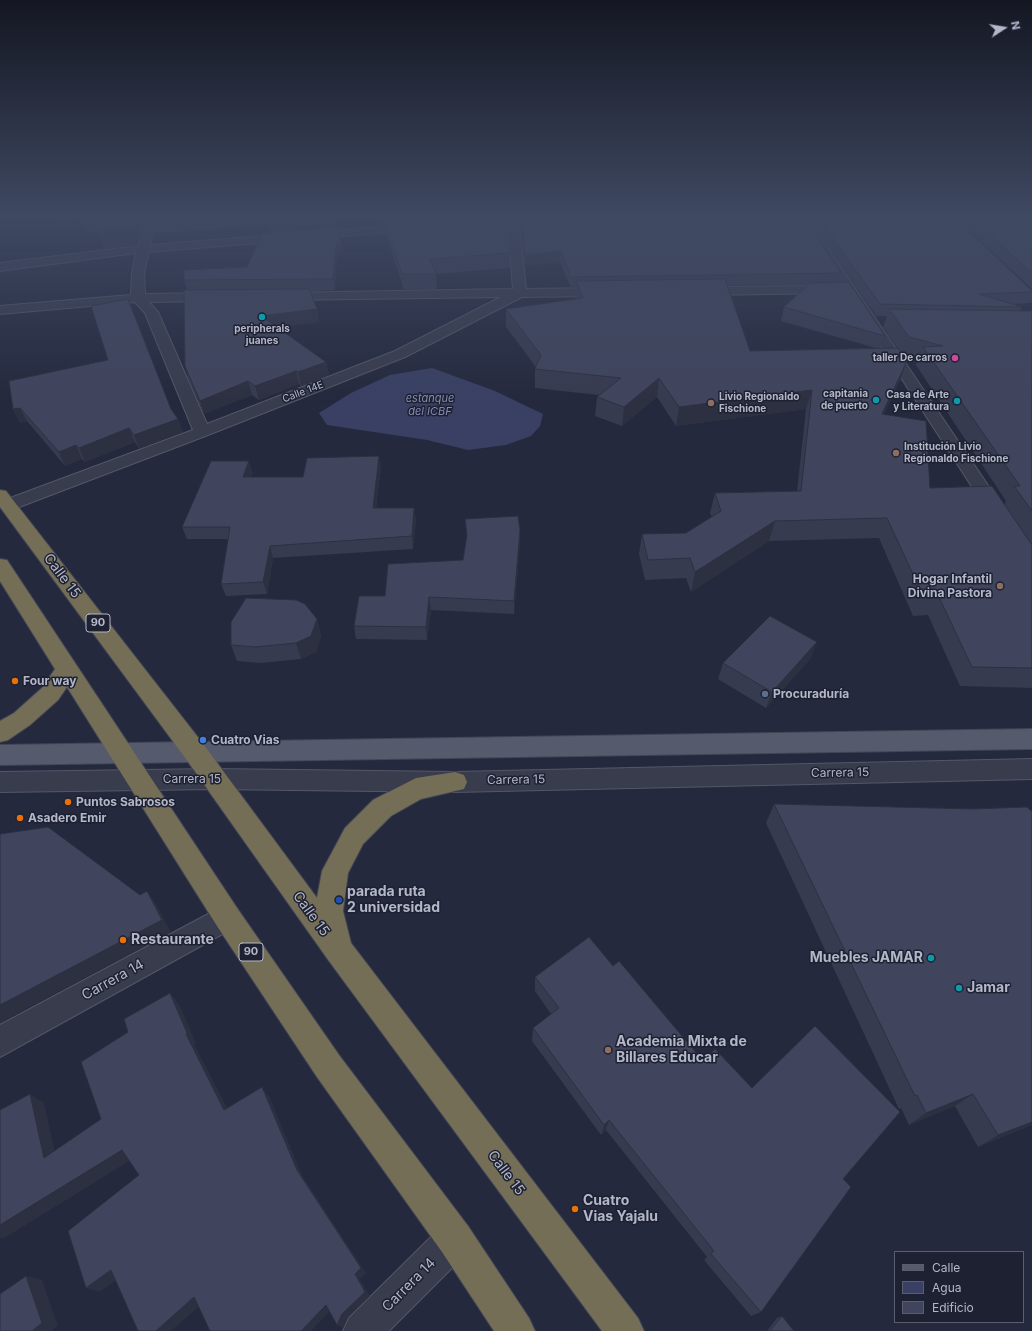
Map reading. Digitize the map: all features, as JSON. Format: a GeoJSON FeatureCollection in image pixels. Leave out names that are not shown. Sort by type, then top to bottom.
{"type":"FeatureCollection","features":[{"type":"Feature","properties":{"kind":"highway","name":"Calle 15"},"geometry":{"type":"LineString","coordinates":[[4,500],[195,752],[339,951],[625,1331]]}},
{"type":"Feature","properties":{"kind":"highway","name":"90"},"geometry":{"type":"LineString","coordinates":[[0,564],[227,917],[328,1066],[455,1239],[516,1331]]}},
{"type":"Feature","properties":{"kind":"highway"},"geometry":{"type":"LineString","coordinates":[[0,733],[22,719],[50,694],[67,669]]}},
{"type":"Feature","properties":{"kind":"highway"},"geometry":{"type":"LineString","coordinates":[[339,951],[329,911],[335,871],[354,836],[382,808],[416,790],[455,782]]}},
{"type":"Feature","properties":{"kind":"main road"},"geometry":{"type":"LineString","coordinates":[[0,755],[1032,739]]}},
{"type":"Feature","properties":{"kind":"street"},"geometry":{"type":"LineString","coordinates":[[138,278],[138,298],[151,312],[202,432]]}},
{"type":"Feature","properties":{"kind":"street"},"geometry":{"type":"LineString","coordinates":[[518,278],[520,293]]}},
{"type":"Feature","properties":{"kind":"street"},"geometry":{"type":"LineString","coordinates":[[843,278],[851,290],[879,321],[1006,526]]}},
{"type":"Feature","properties":{"kind":"street"},"geometry":{"type":"LineString","coordinates":[[686,291],[851,290]]}},
{"type":"Feature","properties":{"kind":"street"},"geometry":{"type":"LineString","coordinates":[[273,296],[614,292]]}},
{"type":"Feature","properties":{"kind":"street","name":"Calle 14E"},"geometry":{"type":"LineString","coordinates":[[4,500],[202,432],[400,354],[520,293]]}},
{"type":"Feature","properties":{"kind":"street"},"geometry":{"type":"LineString","coordinates":[[0,310],[138,298],[226,297]]}},
{"type":"Feature","properties":{"kind":"street","name":"Carrera 15"},"geometry":{"type":"LineString","coordinates":[[0,782],[214,779],[455,782],[1032,769]]}},
{"type":"Feature","properties":{"kind":"street","name":"Carrera 14"},"geometry":{"type":"LineString","coordinates":[[0,1042],[227,917]]}},
{"type":"Feature","properties":{"kind":"street","name":"Carrera 14"},"geometry":{"type":"LineString","coordinates":[[362,1331],[455,1239]]}},
{"type":"Feature","properties":{"kind":"water","name":"estanque del ICBF"},"geometry":{"type":"Polygon","coordinates":[[[432,368],[495,391],[543,414],[540,426],[531,436],[506,445],[468,450],[427,440],[327,425],[319,413],[351,393],[390,375],[432,368]]]}},
{"type":"Feature","properties":{"kind":"building"},"geometry":{"type":"Polygon","coordinates":[[[184,278],[333,278],[333,279],[184,280],[184,278]]]}},
{"type":"Feature","properties":{"kind":"building"},"geometry":{"type":"Polygon","coordinates":[[[861,278],[1018,278],[1032,291],[979,294],[1022,307],[880,304],[861,278]]]}},
{"type":"Feature","properties":{"kind":"building"},"geometry":{"type":"Polygon","coordinates":[[[725,279],[750,351],[898,348],[907,361],[882,414],[926,421],[930,488],[992,486],[1032,545],[1032,668],[972,667],[938,595],[923,596],[887,518],[775,521],[695,572],[690,558],[648,560],[642,534],[686,533],[721,511],[715,493],[801,491],[812,390],[679,407],[659,378],[624,407],[597,397],[621,378],[535,369],[541,355],[506,309],[583,298],[576,281],[725,279]]]}},
{"type":"Feature","properties":{"kind":"building"},"geometry":{"type":"Polygon","coordinates":[[[849,282],[885,336],[784,307],[810,283],[849,282]]]}},
{"type":"Feature","properties":{"kind":"building"},"geometry":{"type":"Polygon","coordinates":[[[309,289],[317,309],[261,316],[326,362],[255,386],[248,381],[200,401],[185,366],[184,290],[309,289]]]}},
{"type":"Feature","properties":{"kind":"building"},"geometry":{"type":"Polygon","coordinates":[[[128,299],[171,409],[178,419],[134,435],[129,428],[79,448],[76,445],[59,452],[20,408],[13,409],[9,381],[108,360],[91,306],[128,299]]]}},
{"type":"Feature","properties":{"kind":"building"},"geometry":{"type":"Polygon","coordinates":[[[889,309],[1032,311],[1032,511],[1014,486],[1020,486],[923,347],[943,346],[909,337],[889,309]]]}},
{"type":"Feature","properties":{"kind":"building"},"geometry":{"type":"Polygon","coordinates":[[[379,456],[373,508],[414,508],[412,536],[270,546],[263,582],[221,584],[230,527],[182,527],[211,461],[249,461],[243,477],[303,477],[307,458],[379,456]]]}},
{"type":"Feature","properties":{"kind":"building"},"geometry":{"type":"Polygon","coordinates":[[[518,516],[520,530],[514,601],[429,597],[426,627],[354,626],[359,596],[385,596],[388,564],[463,560],[467,535],[465,519],[518,516]]]}},
{"type":"Feature","properties":{"kind":"building"},"geometry":{"type":"Polygon","coordinates":[[[246,598],[296,600],[305,604],[317,619],[311,636],[296,643],[255,647],[231,645],[231,622],[246,598]]]}},
{"type":"Feature","properties":{"kind":"building"},"geometry":{"type":"Polygon","coordinates":[[[770,616],[817,642],[772,692],[723,663],[770,616]]]}},
{"type":"Feature","properties":{"kind":"building","name":"Jamar"},"geometry":{"type":"Polygon","coordinates":[[[774,804],[973,809],[1027,807],[1032,811],[1032,1122],[998,1135],[973,1094],[926,1113],[917,1095],[915,1096],[774,804]]]}},
{"type":"Feature","properties":{"kind":"building"},"geometry":{"type":"Polygon","coordinates":[[[48,827],[140,895],[147,891],[162,920],[0,1005],[0,834],[48,827]]]}},
{"type":"Feature","properties":{"kind":"building"},"geometry":{"type":"Polygon","coordinates":[[[589,937],[613,966],[619,961],[703,1061],[715,1049],[752,1088],[815,1026],[900,1112],[843,1179],[851,1187],[761,1312],[711,1254],[714,1251],[609,1120],[604,1125],[533,1028],[559,1008],[535,977],[589,937]]]}},
{"type":"Feature","properties":{"kind":"building"},"geometry":{"type":"Polygon","coordinates":[[[170,993],[187,1033],[186,1034],[224,1110],[262,1087],[297,1170],[361,1268],[355,1274],[365,1292],[342,1314],[337,1325],[326,1305],[301,1331],[210,1331],[194,1297],[156,1331],[138,1331],[111,1270],[86,1288],[68,1231],[139,1175],[122,1150],[0,1225],[0,1110],[30,1094],[44,1158],[101,1119],[81,1062],[128,1032],[124,1019],[170,993]]]}},
{"type":"Feature","properties":{"kind":"building"},"geometry":{"type":"Polygon","coordinates":[[[26,1276],[42,1323],[32,1331],[0,1331],[0,1294],[26,1276]]]}},
{"type":"Feature","properties":{"kind":"building"},"geometry":{"type":"Polygon","coordinates":[[[782,1316],[794,1331],[770,1331],[782,1316]]]}},
{"type":"Feature","properties":{"kind":"place","name":"peripherals juanes"},"geometry":{"type":"Point","coordinates":[262,317]}},
{"type":"Feature","properties":{"kind":"place","name":"taller De carros"},"geometry":{"type":"Point","coordinates":[955,358]}},
{"type":"Feature","properties":{"kind":"place","name":"capitania de puerto"},"geometry":{"type":"Point","coordinates":[876,400]}},
{"type":"Feature","properties":{"kind":"place","name":"Casa de Arte y Literatura"},"geometry":{"type":"Point","coordinates":[957,401]}},
{"type":"Feature","properties":{"kind":"place","name":"Livio Regionaldo Fischione"},"geometry":{"type":"Point","coordinates":[711,403]}},
{"type":"Feature","properties":{"kind":"place","name":"Institución Livio Regionaldo Fischione"},"geometry":{"type":"Point","coordinates":[896,453]}},
{"type":"Feature","properties":{"kind":"place","name":"Hogar Infantil Divina Pastora"},"geometry":{"type":"Point","coordinates":[1000,586]}},
{"type":"Feature","properties":{"kind":"place","name":"Four way"},"geometry":{"type":"Point","coordinates":[15,681]}},
{"type":"Feature","properties":{"kind":"place","name":"Procuraduría"},"geometry":{"type":"Point","coordinates":[765,694]}},
{"type":"Feature","properties":{"kind":"place","name":"Cuatro Vias"},"geometry":{"type":"Point","coordinates":[203,740]}},
{"type":"Feature","properties":{"kind":"place","name":"Puntos Sabrosos"},"geometry":{"type":"Point","coordinates":[68,802]}},
{"type":"Feature","properties":{"kind":"place","name":"Asadero Emir"},"geometry":{"type":"Point","coordinates":[20,818]}},
{"type":"Feature","properties":{"kind":"place","name":"parada ruta 2 universidad"},"geometry":{"type":"Point","coordinates":[339,900]}},
{"type":"Feature","properties":{"kind":"place","name":"Restaurante"},"geometry":{"type":"Point","coordinates":[123,940]}},
{"type":"Feature","properties":{"kind":"place","name":"Muebles JAMAR"},"geometry":{"type":"Point","coordinates":[931,958]}},
{"type":"Feature","properties":{"kind":"place","name":"Jamar"},"geometry":{"type":"Point","coordinates":[959,988]}},
{"type":"Feature","properties":{"kind":"place","name":"Academia Mixta de Billares Educar"},"geometry":{"type":"Point","coordinates":[608,1050]}},
{"type":"Feature","properties":{"kind":"place","name":"Cuatro Vias Yajalu"},"geometry":{"type":"Point","coordinates":[575,1209]}}]}
